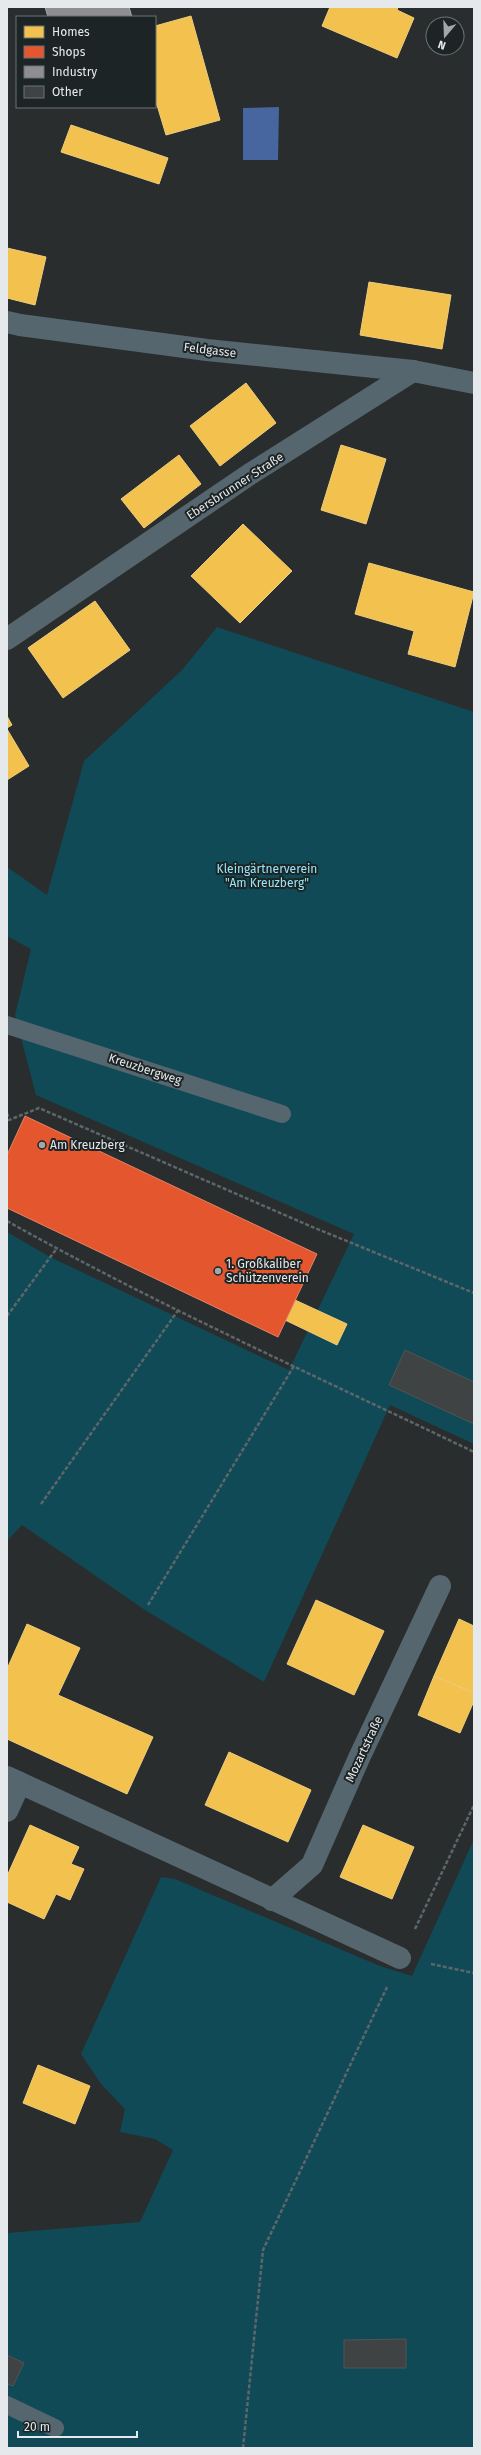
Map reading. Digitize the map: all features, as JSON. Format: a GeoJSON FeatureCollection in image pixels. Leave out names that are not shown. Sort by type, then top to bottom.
{"type":"FeatureCollection","features":[{"type":"Feature","properties":{"kind":"street","name":"Feldgasse"},"geometry":{"type":"LineString","coordinates":[[7,322],[207,350],[413,371]]}},
{"type":"Feature","properties":{"kind":"street"},"geometry":{"type":"LineString","coordinates":[[413,371],[474,383]]}},
{"type":"Feature","properties":{"kind":"street","name":"Ebersbrunner Straße"},"geometry":{"type":"LineString","coordinates":[[7,639],[250,474],[413,371]]}},
{"type":"Feature","properties":{"kind":"street","name":"Mozartstraße"},"geometry":{"type":"LineString","coordinates":[[272,1900],[312,1865],[359,1758],[440,1586]]}},
{"type":"Feature","properties":{"kind":"street"},"geometry":{"type":"LineString","coordinates":[[7,1811],[14,1780],[400,1958]]}},
{"type":"Feature","properties":{"kind":"lane","name":"Kreuzbergweg"},"geometry":{"type":"LineString","coordinates":[[7,1025],[282,1114]]}},
{"type":"Feature","properties":{"kind":"lane"},"geometry":{"type":"LineString","coordinates":[[7,2405],[54,2428]]}},
{"type":"Feature","properties":{"kind":"path"},"geometry":{"type":"LineString","coordinates":[[7,1113],[8,1121],[39,1108],[310,1226],[474,1293]]}},
{"type":"Feature","properties":{"kind":"path"},"geometry":{"type":"LineString","coordinates":[[7,1220],[57,1248],[179,1309],[474,1452]]}},
{"type":"Feature","properties":{"kind":"path"},"geometry":{"type":"LineString","coordinates":[[7,1316],[57,1248]]}},
{"type":"Feature","properties":{"kind":"path"},"geometry":{"type":"LineString","coordinates":[[40,1504],[179,1309]]}},
{"type":"Feature","properties":{"kind":"path"},"geometry":{"type":"LineString","coordinates":[[148,1604],[294,1366]]}},
{"type":"Feature","properties":{"kind":"path"},"geometry":{"type":"LineString","coordinates":[[243,2448],[263,2250],[400,1958],[474,1805]]}},
{"type":"Feature","properties":{"kind":"path"},"geometry":{"type":"LineString","coordinates":[[400,1958],[474,1973]]}},
{"type":"Feature","properties":{"kind":"green space","name":"Kleingärtnerverein \"Am Kreuzberg\""},"geometry":{"type":"Polygon","coordinates":[[[217,627],[474,712],[474,1444],[390,1405],[264,1682],[145,1610],[22,1525],[7,1541],[7,1232],[50,1257],[289,1370],[354,1234],[36,1095],[15,1015],[31,949],[7,936],[7,867],[47,895],[84,761],[182,670],[217,627]]]}},
{"type":"Feature","properties":{"kind":"green space"},"geometry":{"type":"Polygon","coordinates":[[[474,1839],[474,2448],[7,2448],[7,2233],[140,2222],[173,2150],[155,2139],[120,2132],[125,2109],[101,2084],[81,2054],[161,1877],[175,1879],[380,1966],[412,1976],[474,1839]]]}},
{"type":"Feature","properties":{"kind":"water"},"geometry":{"type":"Polygon","coordinates":[[[279,107],[278,160],[243,160],[243,108],[279,107]]]}},
{"type":"Feature","properties":{"kind":"building: Homes"},"geometry":{"type":"Polygon","coordinates":[[[330,7],[398,7],[397,10],[414,18],[397,58],[322,26],[330,7]]]}},
{"type":"Feature","properties":{"kind":"building: Homes"},"geometry":{"type":"Polygon","coordinates":[[[191,16],[220,120],[166,135],[156,105],[156,26],[191,16]]]}},
{"type":"Feature","properties":{"kind":"building: Homes"},"geometry":{"type":"Polygon","coordinates":[[[71,125],[168,158],[159,184],[61,152],[71,125]]]}},
{"type":"Feature","properties":{"kind":"building: Homes"},"geometry":{"type":"Polygon","coordinates":[[[7,248],[46,257],[35,305],[7,298],[7,248]]]}},
{"type":"Feature","properties":{"kind":"building: Homes"},"geometry":{"type":"Polygon","coordinates":[[[369,282],[451,295],[442,349],[360,335],[369,282]]]}},
{"type":"Feature","properties":{"kind":"building: Homes"},"geometry":{"type":"Polygon","coordinates":[[[246,383],[276,423],[220,466],[190,426],[246,383]]]}},
{"type":"Feature","properties":{"kind":"building: Homes"},"geometry":{"type":"Polygon","coordinates":[[[341,445],[386,459],[366,524],[321,510],[341,445]]]}},
{"type":"Feature","properties":{"kind":"building: Homes"},"geometry":{"type":"Polygon","coordinates":[[[179,455],[201,484],[144,528],[121,499],[179,455]]]}},
{"type":"Feature","properties":{"kind":"building: Homes"},"geometry":{"type":"Polygon","coordinates":[[[243,524],[292,571],[240,623],[191,576],[243,524]]]}},
{"type":"Feature","properties":{"kind":"building: Homes"},"geometry":{"type":"Polygon","coordinates":[[[369,563],[474,592],[455,667],[408,654],[414,631],[355,614],[369,563]]]}},
{"type":"Feature","properties":{"kind":"building: Homes"},"geometry":{"type":"Polygon","coordinates":[[[95,601],[130,650],[63,698],[28,648],[95,601]]]}},
{"type":"Feature","properties":{"kind":"building: Homes"},"geometry":{"type":"Polygon","coordinates":[[[7,716],[12,725],[7,728],[7,716]]]}},
{"type":"Feature","properties":{"kind":"building: Homes"},"geometry":{"type":"Polygon","coordinates":[[[7,729],[29,766],[7,780],[7,729]]]}},
{"type":"Feature","properties":{"kind":"building: Homes"},"geometry":{"type":"Polygon","coordinates":[[[295,1300],[347,1324],[337,1345],[285,1320],[295,1300]]]}},
{"type":"Feature","properties":{"kind":"building: Homes"},"geometry":{"type":"Polygon","coordinates":[[[316,1600],[384,1631],[354,1695],[287,1664],[316,1600]]]}},
{"type":"Feature","properties":{"kind":"building: Homes"},"geometry":{"type":"Polygon","coordinates":[[[459,1619],[474,1626],[474,1693],[434,1676],[459,1619]]]}},
{"type":"Feature","properties":{"kind":"building: Homes"},"geometry":{"type":"Polygon","coordinates":[[[27,1624],[80,1648],[58,1695],[153,1737],[127,1794],[7,1739],[7,1669],[27,1624]]]}},
{"type":"Feature","properties":{"kind":"building: Homes"},"geometry":{"type":"Polygon","coordinates":[[[434,1676],[474,1693],[474,1701],[460,1733],[418,1715],[434,1676]]]}},
{"type":"Feature","properties":{"kind":"building: Homes"},"geometry":{"type":"Polygon","coordinates":[[[229,1752],[311,1790],[288,1842],[205,1805],[229,1752]]]}},
{"type":"Feature","properties":{"kind":"building: Homes"},"geometry":{"type":"Polygon","coordinates":[[[30,1825],[79,1847],[71,1864],[84,1869],[70,1900],[56,1894],[44,1919],[7,1902],[7,1876],[30,1825]]]}},
{"type":"Feature","properties":{"kind":"building: Homes"},"geometry":{"type":"Polygon","coordinates":[[[363,1825],[414,1847],[392,1899],[340,1877],[363,1825]]]}},
{"type":"Feature","properties":{"kind":"building: Homes"},"geometry":{"type":"Polygon","coordinates":[[[38,2065],[90,2086],[75,2124],[23,2103],[38,2065]]]}},
{"type":"Feature","properties":{"kind":"building: Shops"},"geometry":{"type":"Polygon","coordinates":[[[25,1116],[317,1254],[278,1337],[7,1208],[7,1155],[25,1116]]]}},
{"type":"Feature","properties":{"kind":"building: Industry"},"geometry":{"type":"Polygon","coordinates":[[[45,7],[129,7],[132,16],[48,16],[45,7]]]}},
{"type":"Feature","properties":{"kind":"building: Other"},"geometry":{"type":"Polygon","coordinates":[[[405,1350],[474,1382],[474,1424],[389,1385],[405,1350]]]}},
{"type":"Feature","properties":{"kind":"building: Other"},"geometry":{"type":"Polygon","coordinates":[[[406,2339],[406,2368],[344,2368],[344,2340],[406,2339]]]}},
{"type":"Feature","properties":{"kind":"building: Other"},"geometry":{"type":"Polygon","coordinates":[[[7,2355],[24,2363],[13,2386],[7,2384],[7,2355]]]}},
{"type":"Feature","properties":{"kind":"place","name":"Am Kreuzberg"},"geometry":{"type":"Point","coordinates":[42,1145]}},
{"type":"Feature","properties":{"kind":"place","name":"1. Großkaliber Schützenverein"},"geometry":{"type":"Point","coordinates":[218,1271]}}]}
